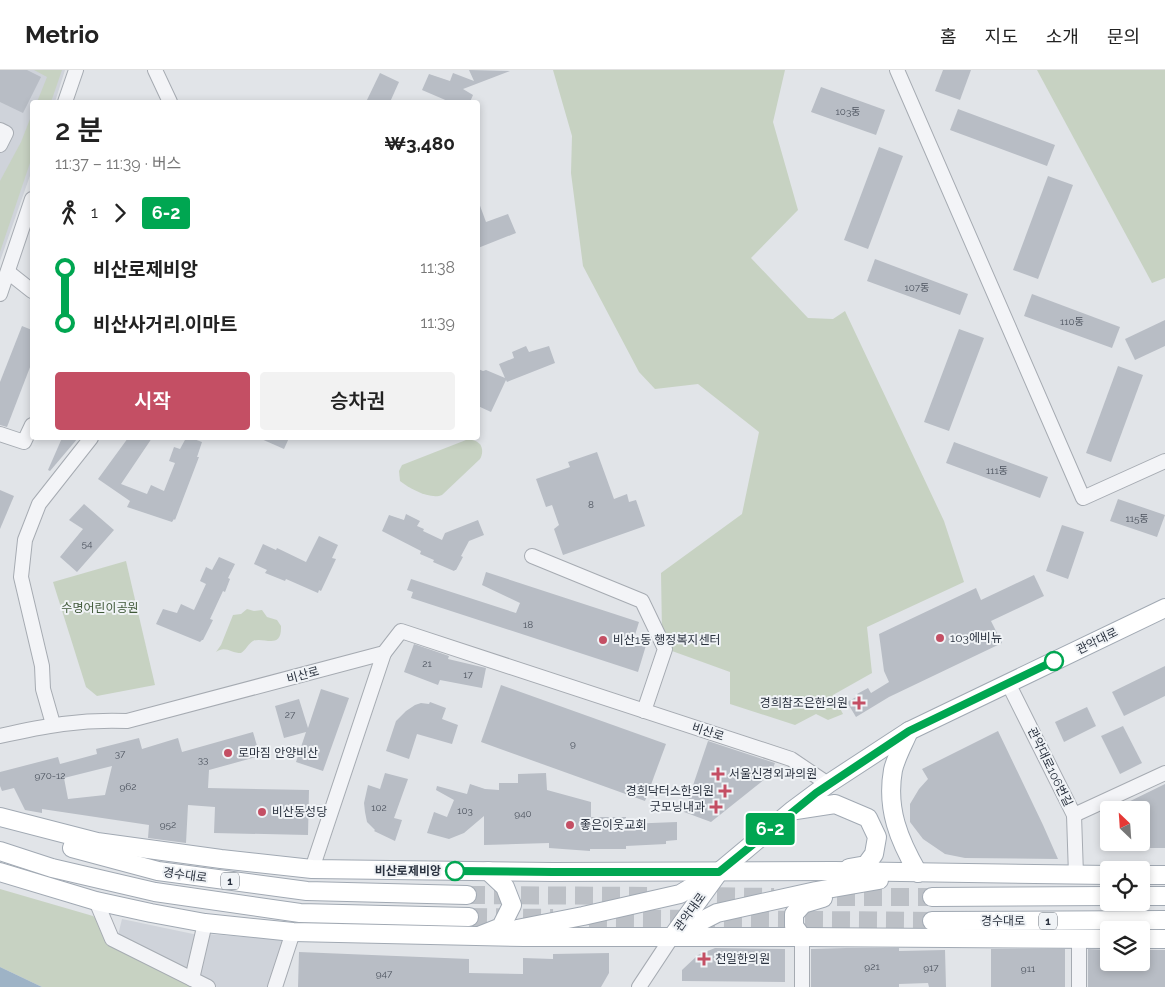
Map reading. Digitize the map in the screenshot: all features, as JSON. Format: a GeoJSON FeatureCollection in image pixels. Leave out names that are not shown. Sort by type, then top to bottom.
{"type":"FeatureCollection","features":[{"type":"Feature","properties":{"kind":"main road","name":"관악대로"},"geometry":{"type":"LineString","coordinates":[[672,937],[719,872],[793,810],[828,784],[909,731],[1165,608]]}},
{"type":"Feature","properties":{"kind":"main road"},"geometry":{"type":"LineString","coordinates":[[909,731],[893,770],[891,810],[904,850],[918,873]]}},
{"type":"Feature","properties":{"kind":"main road"},"geometry":{"type":"LineString","coordinates":[[672,937],[717,913],[839,879],[866,865],[874,854],[878,837],[868,818],[835,804],[793,810]]}},
{"type":"Feature","properties":{"kind":"main road"},"geometry":{"type":"LineString","coordinates":[[0,817],[97,842],[221,860],[312,869],[719,872],[839,879],[918,873],[1100,874]]}},
{"type":"Feature","properties":{"kind":"main road","name":"경수대로"},"geometry":{"type":"LineString","coordinates":[[0,822],[60,845],[158,871],[307,891],[467,895]]}},
{"type":"Feature","properties":{"kind":"main road","name":"경수대로"},"geometry":{"type":"LineString","coordinates":[[0,851],[52,868],[155,892],[242,905],[300,913],[468,917]]}},
{"type":"Feature","properties":{"kind":"main road"},"geometry":{"type":"LineString","coordinates":[[479,936],[501,926],[512,905],[505,887],[488,871]]}},
{"type":"Feature","properties":{"kind":"main road"},"geometry":{"type":"LineString","coordinates":[[0,872],[96,901],[151,913],[205,923],[293,932],[479,936],[1100,940]]}},
{"type":"Feature","properties":{"kind":"main road"},"geometry":{"type":"LineString","coordinates":[[479,936],[583,916],[680,894],[719,872]]}},
{"type":"Feature","properties":{"kind":"main road"},"geometry":{"type":"LineString","coordinates":[[1150,874],[1165,874]]}},
{"type":"Feature","properties":{"kind":"main road"},"geometry":{"type":"LineString","coordinates":[[802,937],[794,926],[794,914],[803,904],[823,898],[839,879]]}},
{"type":"Feature","properties":{"kind":"main road","name":"경수대로"},"geometry":{"type":"LineString","coordinates":[[932,897],[1100,896]]}},
{"type":"Feature","properties":{"kind":"main road"},"geometry":{"type":"LineString","coordinates":[[1150,896],[1165,896]]}},
{"type":"Feature","properties":{"kind":"main road","name":"경수대로"},"geometry":{"type":"LineString","coordinates":[[932,921],[1165,920]]}},
{"type":"Feature","properties":{"kind":"main road"},"geometry":{"type":"LineString","coordinates":[[1150,939],[1165,939]]}},
{"type":"Feature","properties":{"kind":"street"},"geometry":{"type":"LineString","coordinates":[[66,100],[76,70]]}},
{"type":"Feature","properties":{"kind":"street"},"geometry":{"type":"LineString","coordinates":[[155,70],[169,100]]}},
{"type":"Feature","properties":{"kind":"street"},"geometry":{"type":"LineString","coordinates":[[897,70],[1084,498],[1165,461]]}},
{"type":"Feature","properties":{"kind":"street"},"geometry":{"type":"LineString","coordinates":[[0,130],[6,133],[0,145]]}},
{"type":"Feature","properties":{"kind":"street"},"geometry":{"type":"LineString","coordinates":[[1,291],[30,205]]}},
{"type":"Feature","properties":{"kind":"street"},"geometry":{"type":"LineString","coordinates":[[8,272],[30,289]]}},
{"type":"Feature","properties":{"kind":"street"},"geometry":{"type":"LineString","coordinates":[[0,434],[24,442],[30,429]]}},
{"type":"Feature","properties":{"kind":"street"},"geometry":{"type":"LineString","coordinates":[[0,736],[53,724],[43,689],[42,666],[21,577],[24,549],[39,504],[89,440]]}},
{"type":"Feature","properties":{"kind":"street"},"geometry":{"type":"LineString","coordinates":[[532,556],[642,601],[665,649],[644,711]]}},
{"type":"Feature","properties":{"kind":"street","name":"비산로"},"geometry":{"type":"LineString","coordinates":[[53,724],[100,720],[127,721],[384,654],[401,631],[791,759],[828,784]]}},
{"type":"Feature","properties":{"kind":"street"},"geometry":{"type":"LineString","coordinates":[[312,869],[384,654]]}},
{"type":"Feature","properties":{"kind":"street","name":"관악대로106번길"},"geometry":{"type":"LineString","coordinates":[[1008,683],[1074,815],[1165,772]]}},
{"type":"Feature","properties":{"kind":"street"},"geometry":{"type":"LineString","coordinates":[[1074,815],[1076,875]]}},
{"type":"Feature","properties":{"kind":"street"},"geometry":{"type":"LineString","coordinates":[[96,901],[112,939],[208,987]]}},
{"type":"Feature","properties":{"kind":"street"},"geometry":{"type":"LineString","coordinates":[[192,979],[205,923]]}},
{"type":"Feature","properties":{"kind":"street"},"geometry":{"type":"LineString","coordinates":[[275,987],[293,932]]}},
{"type":"Feature","properties":{"kind":"street","name":"관악대로"},"geometry":{"type":"LineString","coordinates":[[639,987],[672,937]]}},
{"type":"Feature","properties":{"kind":"street"},"geometry":{"type":"LineString","coordinates":[[802,937],[802,987]]}},
{"type":"Feature","properties":{"kind":"street"},"geometry":{"type":"LineString","coordinates":[[1078,940],[1078,987]]}},
{"type":"Feature","properties":{"kind":"shaded area"},"geometry":{"type":"Polygon","coordinates":[[[0,70],[65,70],[56,100],[30,100],[30,176],[0,261],[0,70]]]}},
{"type":"Feature","properties":{"kind":"shaded area"},"geometry":{"type":"Polygon","coordinates":[[[122,919],[198,935],[190,974],[118,935],[122,919]]]}},
{"type":"Feature","properties":{"kind":"shaded area"},"geometry":{"type":"Polygon","coordinates":[[[207,934],[286,940],[271,987],[217,987],[197,977],[207,934]]]}},
{"type":"Feature","properties":{"kind":"green space"},"geometry":{"type":"Polygon","coordinates":[[[34,70],[62,70],[52,100],[38,100],[47,77],[34,70]]]}},
{"type":"Feature","properties":{"kind":"green space"},"geometry":{"type":"Polygon","coordinates":[[[553,70],[785,70],[773,122],[798,210],[751,258],[808,318],[833,319],[845,311],[944,521],[964,582],[867,627],[872,673],[833,695],[843,714],[828,720],[816,714],[795,725],[730,704],[730,672],[672,651],[662,632],[661,573],[742,514],[759,432],[698,384],[655,389],[639,372],[583,266],[571,173],[572,136],[553,70]]]}},
{"type":"Feature","properties":{"kind":"green space"},"geometry":{"type":"Polygon","coordinates":[[[1037,70],[1165,70],[1165,278],[1152,283],[1037,70]]]}},
{"type":"Feature","properties":{"kind":"green space"},"geometry":{"type":"Polygon","coordinates":[[[30,119],[30,163],[0,252],[0,181],[21,142],[30,119]]]}},
{"type":"Feature","properties":{"kind":"green space"},"geometry":{"type":"Polygon","coordinates":[[[466,440],[478,442],[482,448],[482,455],[442,495],[427,495],[400,481],[399,471],[402,465],[466,440]]]}},
{"type":"Feature","properties":{"kind":"green space","name":"수명어린이공원"},"geometry":{"type":"Polygon","coordinates":[[[126,561],[155,685],[97,696],[86,687],[53,582],[126,561]]]}},
{"type":"Feature","properties":{"kind":"green space"},"geometry":{"type":"Polygon","coordinates":[[[247,609],[254,611],[262,610],[267,617],[277,620],[281,626],[278,638],[271,641],[253,641],[241,653],[225,649],[216,652],[221,645],[233,615],[241,614],[247,609]]]}},
{"type":"Feature","properties":{"kind":"green space"},"geometry":{"type":"Polygon","coordinates":[[[0,889],[93,916],[116,938],[201,987],[42,987],[0,967],[0,889]]]}},
{"type":"Feature","properties":{"kind":"water"},"geometry":{"type":"Polygon","coordinates":[[[0,967],[42,987],[0,987],[0,967]]]}},
{"type":"Feature","properties":{"kind":"building"},"geometry":{"type":"Polygon","coordinates":[[[0,70],[27,70],[41,77],[23,113],[0,102],[0,70]]]}},
{"type":"Feature","properties":{"kind":"building"},"geometry":{"type":"Polygon","coordinates":[[[469,70],[510,71],[463,89],[473,95],[471,100],[445,100],[422,90],[429,74],[450,81],[453,73],[474,81],[469,70]]]}},
{"type":"Feature","properties":{"kind":"building"},"geometry":{"type":"Polygon","coordinates":[[[943,70],[971,70],[960,100],[935,91],[943,70]]]}},
{"type":"Feature","properties":{"kind":"building"},"geometry":{"type":"Polygon","coordinates":[[[380,73],[399,82],[391,100],[367,100],[380,73]]]}},
{"type":"Feature","properties":{"kind":"building"},"geometry":{"type":"Polygon","coordinates":[[[821,87],[885,110],[876,135],[811,112],[821,87]]]}},
{"type":"Feature","properties":{"kind":"building"},"geometry":{"type":"Polygon","coordinates":[[[958,109],[1055,145],[1047,166],[950,130],[958,109]]]}},
{"type":"Feature","properties":{"kind":"building"},"geometry":{"type":"Polygon","coordinates":[[[879,147],[903,156],[868,249],[844,240],[879,147]]]}},
{"type":"Feature","properties":{"kind":"building"},"geometry":{"type":"Polygon","coordinates":[[[1048,176],[1073,185],[1038,279],[1013,270],[1048,176]]]}},
{"type":"Feature","properties":{"kind":"building"},"geometry":{"type":"Polygon","coordinates":[[[480,206],[486,222],[508,214],[516,233],[480,247],[480,206]]]}},
{"type":"Feature","properties":{"kind":"building"},"geometry":{"type":"Polygon","coordinates":[[[875,259],[968,294],[960,315],[867,281],[875,259]]]}},
{"type":"Feature","properties":{"kind":"building"},"geometry":{"type":"Polygon","coordinates":[[[1032,294],[1120,327],[1112,348],[1024,316],[1032,294]]]}},
{"type":"Feature","properties":{"kind":"building"},"geometry":{"type":"Polygon","coordinates":[[[1165,320],[1165,346],[1135,360],[1125,339],[1165,320]]]}},
{"type":"Feature","properties":{"kind":"building"},"geometry":{"type":"Polygon","coordinates":[[[22,326],[30,329],[30,367],[7,427],[0,425],[0,382],[22,326]]]}},
{"type":"Feature","properties":{"kind":"building"},"geometry":{"type":"Polygon","coordinates":[[[959,329],[984,338],[949,431],[924,422],[959,329]]]}},
{"type":"Feature","properties":{"kind":"building"},"geometry":{"type":"Polygon","coordinates":[[[526,346],[529,352],[549,346],[555,363],[507,382],[506,380],[491,412],[480,407],[480,370],[486,370],[505,378],[499,364],[514,358],[512,352],[526,346]]]}},
{"type":"Feature","properties":{"kind":"building"},"geometry":{"type":"Polygon","coordinates":[[[1118,366],[1143,375],[1111,462],[1086,453],[1118,366]]]}},
{"type":"Feature","properties":{"kind":"building"},"geometry":{"type":"Polygon","coordinates":[[[61,440],[76,440],[50,471],[48,470],[61,440]]]}},
{"type":"Feature","properties":{"kind":"building"},"geometry":{"type":"Polygon","coordinates":[[[127,440],[151,440],[121,484],[147,494],[151,485],[164,491],[175,463],[169,461],[174,447],[180,449],[185,440],[202,442],[197,457],[199,457],[175,520],[172,522],[127,507],[130,501],[98,479],[127,440]]]}},
{"type":"Feature","properties":{"kind":"building"},"geometry":{"type":"Polygon","coordinates":[[[264,440],[288,440],[284,449],[264,440]]]}},
{"type":"Feature","properties":{"kind":"building"},"geometry":{"type":"Polygon","coordinates":[[[954,442],[1048,477],[1040,498],[946,463],[954,442]]]}},
{"type":"Feature","properties":{"kind":"building"},"geometry":{"type":"Polygon","coordinates":[[[597,452],[614,499],[627,494],[629,502],[636,500],[645,526],[563,555],[554,529],[559,525],[552,505],[546,507],[536,479],[570,467],[568,462],[597,452]]]}},
{"type":"Feature","properties":{"kind":"building"},"geometry":{"type":"Polygon","coordinates":[[[0,490],[14,496],[0,529],[0,490]]]}},
{"type":"Feature","properties":{"kind":"building"},"geometry":{"type":"Polygon","coordinates":[[[1118,499],[1165,515],[1157,537],[1110,521],[1118,499]]]}},
{"type":"Feature","properties":{"kind":"building"},"geometry":{"type":"Polygon","coordinates":[[[84,504],[114,530],[77,572],[60,557],[83,529],[69,520],[84,504]]]}},
{"type":"Feature","properties":{"kind":"building"},"geometry":{"type":"Polygon","coordinates":[[[406,514],[420,521],[417,526],[424,529],[423,531],[442,540],[445,533],[478,520],[484,535],[469,541],[461,556],[463,557],[454,571],[433,562],[434,560],[420,554],[421,551],[382,531],[389,515],[404,520],[406,514]]]}},
{"type":"Feature","properties":{"kind":"building"},"geometry":{"type":"Polygon","coordinates":[[[1062,525],[1084,532],[1068,579],[1046,571],[1062,525]]]}},
{"type":"Feature","properties":{"kind":"building"},"geometry":{"type":"Polygon","coordinates":[[[319,536],[338,545],[332,558],[336,559],[321,591],[319,590],[318,593],[286,579],[285,581],[265,573],[267,570],[254,564],[263,544],[276,550],[277,548],[306,562],[319,536]]]}},
{"type":"Feature","properties":{"kind":"building"},"geometry":{"type":"Polygon","coordinates":[[[219,557],[235,564],[228,578],[230,579],[225,592],[223,591],[210,619],[213,620],[203,640],[200,642],[156,624],[163,609],[177,613],[181,604],[194,610],[206,584],[200,581],[206,567],[212,570],[219,557]]]}},
{"type":"Feature","properties":{"kind":"building"},"geometry":{"type":"Polygon","coordinates":[[[486,572],[639,622],[634,638],[647,642],[638,672],[411,598],[413,592],[407,590],[411,579],[516,613],[520,603],[482,585],[486,572]]]}},
{"type":"Feature","properties":{"kind":"building","name":"103에비뉴"},"geometry":{"type":"Polygon","coordinates":[[[1034,575],[1044,596],[991,621],[1002,643],[889,697],[856,717],[847,702],[868,688],[871,693],[889,682],[884,671],[879,634],[976,588],[981,600],[1034,575]]]}},
{"type":"Feature","properties":{"kind":"building"},"geometry":{"type":"Polygon","coordinates":[[[414,644],[449,656],[448,659],[486,668],[482,688],[440,680],[438,685],[404,672],[414,644]]]}},
{"type":"Feature","properties":{"kind":"building"},"geometry":{"type":"Polygon","coordinates":[[[1165,666],[1165,696],[1124,716],[1112,692],[1165,666]]]}},
{"type":"Feature","properties":{"kind":"building"},"geometry":{"type":"Polygon","coordinates":[[[501,685],[666,744],[645,801],[481,742],[501,685]]]}},
{"type":"Feature","properties":{"kind":"building"},"geometry":{"type":"Polygon","coordinates":[[[321,689],[349,698],[323,771],[296,762],[306,732],[284,738],[275,706],[299,699],[308,728],[321,689]]]}},
{"type":"Feature","properties":{"kind":"building"},"geometry":{"type":"Polygon","coordinates":[[[430,702],[446,708],[442,719],[458,725],[452,744],[417,734],[409,759],[386,751],[396,721],[415,705],[421,703],[429,704],[430,702]]]}},
{"type":"Feature","properties":{"kind":"building"},"geometry":{"type":"Polygon","coordinates":[[[1087,707],[1096,726],[1064,742],[1055,722],[1087,707]]]}},
{"type":"Feature","properties":{"kind":"building"},"geometry":{"type":"Polygon","coordinates":[[[1123,726],[1142,763],[1120,774],[1101,736],[1123,726]]]}},
{"type":"Feature","properties":{"kind":"building"},"geometry":{"type":"Polygon","coordinates":[[[998,731],[1058,859],[965,858],[945,854],[923,839],[910,822],[910,804],[928,779],[922,769],[998,731]]]}},
{"type":"Feature","properties":{"kind":"building"},"geometry":{"type":"Polygon","coordinates":[[[253,732],[260,756],[209,770],[208,788],[309,790],[308,835],[214,833],[215,807],[188,805],[186,843],[148,838],[149,825],[42,809],[42,813],[25,810],[14,788],[2,791],[0,786],[0,772],[58,757],[60,764],[97,754],[96,749],[139,738],[142,749],[178,738],[182,752],[253,732]],[[112,766],[64,778],[68,799],[105,795],[112,766]]]}},
{"type":"Feature","properties":{"kind":"building"},"geometry":{"type":"Polygon","coordinates":[[[708,741],[775,763],[770,775],[711,822],[684,812],[708,741]]]}},
{"type":"Feature","properties":{"kind":"building"},"geometry":{"type":"Polygon","coordinates":[[[385,773],[408,779],[394,818],[402,820],[395,841],[374,831],[367,822],[365,812],[364,803],[368,785],[380,789],[385,773]]]}},
{"type":"Feature","properties":{"kind":"building"},"geometry":{"type":"Polygon","coordinates":[[[546,773],[547,790],[591,802],[591,817],[626,817],[626,824],[677,822],[677,840],[666,841],[666,844],[626,846],[626,849],[590,849],[590,851],[549,848],[549,843],[484,845],[484,816],[464,833],[449,839],[427,833],[434,812],[447,817],[454,800],[436,790],[437,786],[467,794],[470,784],[485,789],[499,790],[499,783],[518,783],[518,774],[546,773]]]}},
{"type":"Feature","properties":{"kind":"building"},"geometry":{"type":"Polygon","coordinates":[[[1165,784],[1165,848],[1150,848],[1150,801],[1130,801],[1165,784]]]}},
{"type":"Feature","properties":{"kind":"building"},"geometry":{"type":"Polygon","coordinates":[[[715,948],[785,949],[785,982],[682,981],[682,970],[698,955],[715,948]]]}},
{"type":"Feature","properties":{"kind":"building"},"geometry":{"type":"Polygon","coordinates":[[[899,948],[899,951],[945,950],[946,987],[929,987],[928,983],[899,984],[899,987],[811,987],[811,949],[899,948]]]}},
{"type":"Feature","properties":{"kind":"building"},"geometry":{"type":"Polygon","coordinates":[[[991,949],[1065,949],[1065,987],[991,987],[991,949]]]}},
{"type":"Feature","properties":{"kind":"building"},"geometry":{"type":"Polygon","coordinates":[[[1088,949],[1100,950],[1100,971],[1150,971],[1150,950],[1165,950],[1165,987],[1088,987],[1088,949]]]}},
{"type":"Feature","properties":{"kind":"building"},"geometry":{"type":"Polygon","coordinates":[[[299,952],[469,959],[469,973],[523,974],[523,958],[553,959],[553,954],[609,953],[609,973],[601,987],[298,987],[299,952]]]}},
{"type":"Feature","properties":{"kind":"tunnel"},"geometry":{"type":"LineString","coordinates":[[467,895],[656,896]]}},
{"type":"Feature","properties":{"kind":"tunnel"},"geometry":{"type":"LineString","coordinates":[[690,896],[774,897]]}},
{"type":"Feature","properties":{"kind":"tunnel"},"geometry":{"type":"LineString","coordinates":[[810,897],[932,897]]}},
{"type":"Feature","properties":{"kind":"tunnel"},"geometry":{"type":"LineString","coordinates":[[469,917],[553,918]]}},
{"type":"Feature","properties":{"kind":"tunnel"},"geometry":{"type":"LineString","coordinates":[[589,918],[932,921]]}},
{"type":"Feature","properties":{"kind":"bus line","name":"6-2"},"geometry":{"type":"LineString","coordinates":[[455,871],[719,872],[793,810],[828,784],[909,731],[1054,661]]}},
{"type":"Feature","properties":{"kind":"place","name":"103에비뉴"},"geometry":{"type":"Point","coordinates":[940,638]}},
{"type":"Feature","properties":{"kind":"place","name":"비산1동 행정복지센터"},"geometry":{"type":"Point","coordinates":[603,640]}},
{"type":"Feature","properties":{"kind":"place","name":"경희참조은한의원"},"geometry":{"type":"Point","coordinates":[859,703]}},
{"type":"Feature","properties":{"kind":"place","name":"로마짐 안양비산"},"geometry":{"type":"Point","coordinates":[228,753]}},
{"type":"Feature","properties":{"kind":"place","name":"서울신경외과의원"},"geometry":{"type":"Point","coordinates":[718,774]}},
{"type":"Feature","properties":{"kind":"place","name":"경희닥터스한의원"},"geometry":{"type":"Point","coordinates":[725,791]}},
{"type":"Feature","properties":{"kind":"place","name":"굿모닝내과"},"geometry":{"type":"Point","coordinates":[716,807]}},
{"type":"Feature","properties":{"kind":"place","name":"비산동성당"},"geometry":{"type":"Point","coordinates":[262,812]}},
{"type":"Feature","properties":{"kind":"place","name":"좋은이웃교회"},"geometry":{"type":"Point","coordinates":[570,825]}},
{"type":"Feature","properties":{"kind":"place","name":"비산로제비앙"},"geometry":{"type":"Point","coordinates":[455,871]}},
{"type":"Feature","properties":{"kind":"place","name":"천일한의원"},"geometry":{"type":"Point","coordinates":[704,959]}}]}
